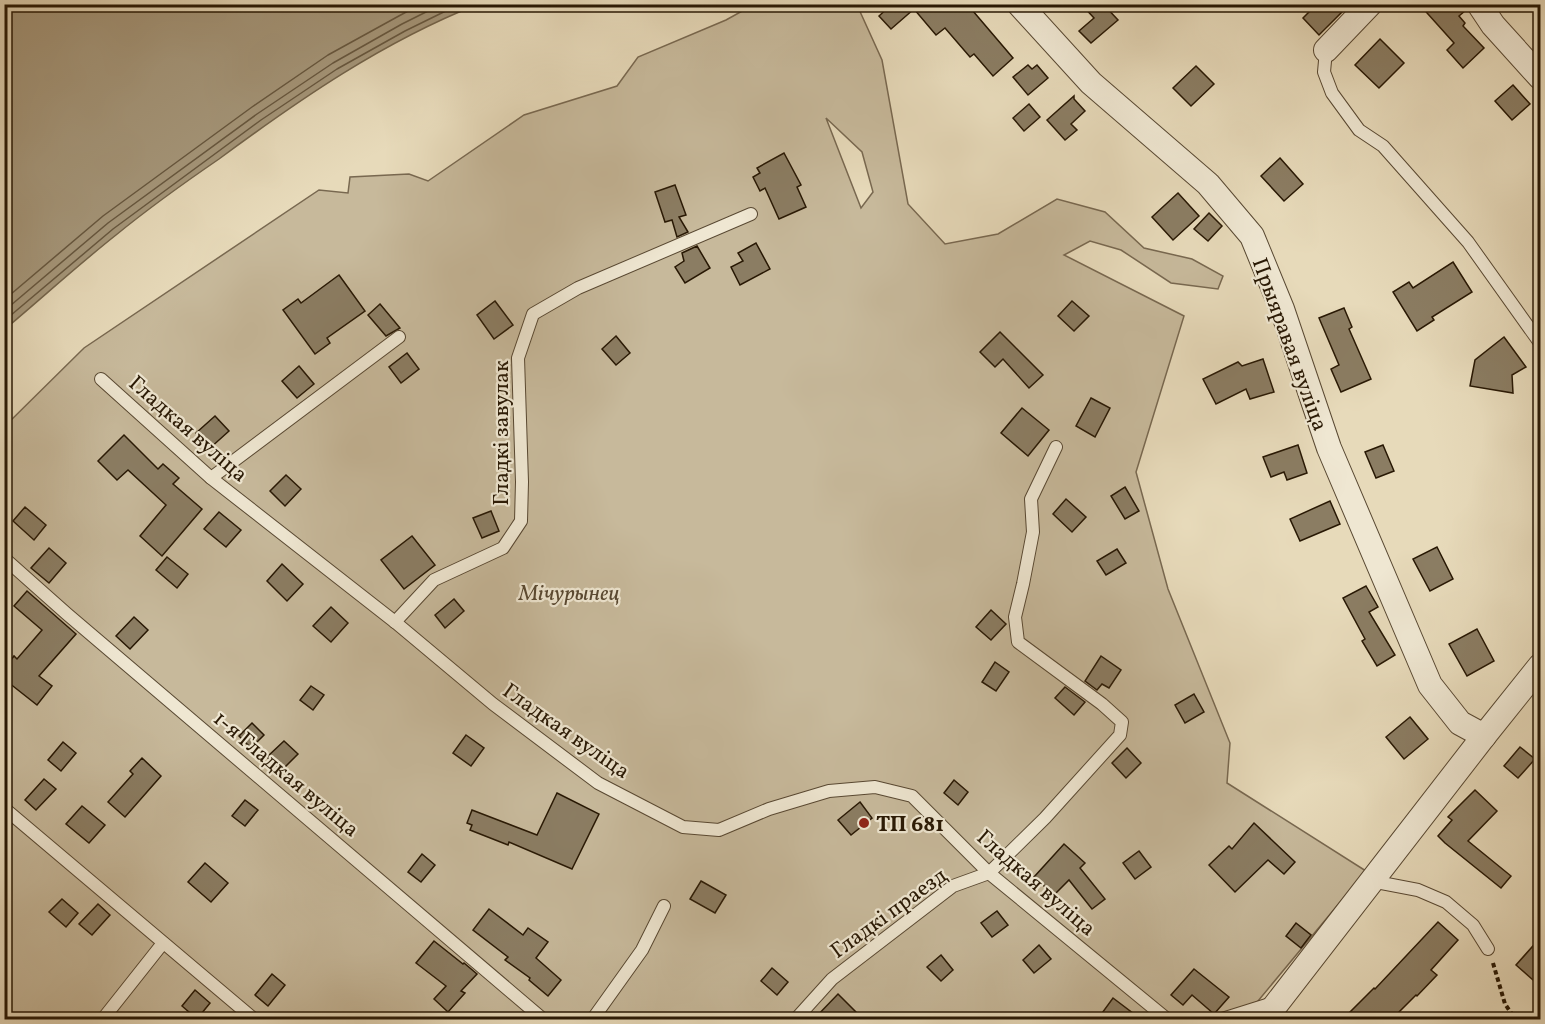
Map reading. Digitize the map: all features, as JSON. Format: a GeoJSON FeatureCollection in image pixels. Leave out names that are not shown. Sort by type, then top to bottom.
{"type":"FeatureCollection","features":[{"type":"Feature","properties":{"kind":"street","name":"Прыяравая вуліца"},"geometry":{"type":"LineString","coordinates":[[1019,4],[1090,83],[1208,184],[1252,236],[1282,309],[1329,448],[1430,685],[1460,723],[1484,736]]}},
{"type":"Feature","properties":{"kind":"street"},"geometry":{"type":"LineString","coordinates":[[1326,50],[1370,4]]}},
{"type":"Feature","properties":{"kind":"street"},"geometry":{"type":"LineString","coordinates":[[1479,4],[1493,25],[1540,77]]}},
{"type":"Feature","properties":{"kind":"street"},"geometry":{"type":"LineString","coordinates":[[1271,1011],[1540,666]]}},
{"type":"Feature","properties":{"kind":"lane"},"geometry":{"type":"LineString","coordinates":[[1326,50],[1324,72],[1332,93],[1359,130],[1383,146],[1468,242],[1540,343]]}},
{"type":"Feature","properties":{"kind":"lane","name":"Гладкі завулак"},"geometry":{"type":"LineString","coordinates":[[395,622],[434,580],[503,548],[521,521],[518,358],[533,314],[578,288],[751,214]]}},
{"type":"Feature","properties":{"kind":"lane"},"geometry":{"type":"LineString","coordinates":[[212,478],[399,337]]}},
{"type":"Feature","properties":{"kind":"lane","name":"Гладкая вуліца"},"geometry":{"type":"LineString","coordinates":[[101,379],[212,478],[395,622],[493,704],[598,783],[683,827],[719,830],[769,808],[829,791],[875,787],[912,796],[989,873],[1168,1020]]}},
{"type":"Feature","properties":{"kind":"lane","name":"Гладкі праезд"},"geometry":{"type":"LineString","coordinates":[[795,1020],[832,979],[953,886],[989,873],[1045,818],[1120,735],[1122,722],[1102,704],[1018,642],[1015,617],[1033,532],[1031,499],[1056,447]]}},
{"type":"Feature","properties":{"kind":"lane","name":"1-я Гладкая вуліца"},"geometry":{"type":"LineString","coordinates":[[4,558],[544,1020]]}},
{"type":"Feature","properties":{"kind":"lane"},"geometry":{"type":"LineString","coordinates":[[4,808],[255,1020]]}},
{"type":"Feature","properties":{"kind":"lane"},"geometry":{"type":"LineString","coordinates":[[1371,881],[1418,890],[1446,902],[1473,926],[1488,949]]}},
{"type":"Feature","properties":{"kind":"lane"},"geometry":{"type":"LineString","coordinates":[[592,1020],[642,950],[664,906]]}},
{"type":"Feature","properties":{"kind":"lane"},"geometry":{"type":"LineString","coordinates":[[102,1020],[163,943]]}},
{"type":"Feature","properties":{"kind":"lane"},"geometry":{"type":"LineString","coordinates":[[1219,1020],[1271,1011]]}},
{"type":"Feature","properties":{"kind":"path"},"geometry":{"type":"LineString","coordinates":[[1488,949],[1505,1004],[1516,1020]]}},
{"type":"Feature","properties":{"kind":"green space","name":"Мічурынец"},"geometry":{"type":"Polygon","coordinates":[[[753,5],[857,5],[882,60],[908,204],[945,244],[998,234],[1057,199],[1105,212],[1144,248],[1192,259],[1223,276],[1218,289],[1171,283],[1121,250],[1090,241],[1064,255],[1184,316],[1136,472],[1168,589],[1230,743],[1227,783],[1366,871],[1243,1019],[5,1019],[4,427],[84,348],[319,190],[348,193],[350,177],[409,174],[428,181],[524,115],[617,86],[638,57],[726,20],[753,5]],[[826,118],[861,208],[873,192],[862,152],[826,118]]]}},
{"type":"Feature","properties":{"kind":"water"},"geometry":{"type":"Polygon","coordinates":[[[5,4],[476,5],[375,54],[280,115],[141,215],[5,329],[5,4]]]}},
{"type":"Feature","properties":{"kind":"building"},"geometry":{"type":"Polygon","coordinates":[[[892,4],[967,4],[1013,58],[993,76],[974,54],[970,57],[945,28],[936,35],[914,9],[891,29],[879,16],[892,4]]]}},
{"type":"Feature","properties":{"kind":"building"},"geometry":{"type":"Polygon","coordinates":[[[1081,4],[1103,4],[1118,20],[1091,43],[1079,31],[1094,18],[1081,4]]]}},
{"type":"Feature","properties":{"kind":"building"},"geometry":{"type":"Polygon","coordinates":[[[1317,4],[1350,4],[1319,35],[1303,18],[1317,4]]]}},
{"type":"Feature","properties":{"kind":"building"},"geometry":{"type":"Polygon","coordinates":[[[1419,4],[1465,4],[1466,10],[1459,16],[1465,23],[1463,26],[1484,48],[1463,68],[1447,50],[1454,43],[1419,4]]]}},
{"type":"Feature","properties":{"kind":"building"},"geometry":{"type":"Polygon","coordinates":[[[1380,39],[1404,63],[1379,88],[1355,65],[1380,39]]]}},
{"type":"Feature","properties":{"kind":"building"},"geometry":{"type":"Polygon","coordinates":[[[1028,65],[1032,69],[1037,65],[1048,78],[1028,95],[1013,77],[1028,65]]]}},
{"type":"Feature","properties":{"kind":"building"},"geometry":{"type":"Polygon","coordinates":[[[1196,66],[1214,84],[1191,106],[1173,88],[1196,66]]]}},
{"type":"Feature","properties":{"kind":"building"},"geometry":{"type":"Polygon","coordinates":[[[1513,85],[1530,104],[1512,120],[1495,101],[1513,85]]]}},
{"type":"Feature","properties":{"kind":"building"},"geometry":{"type":"Polygon","coordinates":[[[1074,96],[1085,111],[1071,124],[1077,130],[1065,140],[1047,120],[1074,96]]]}},
{"type":"Feature","properties":{"kind":"building"},"geometry":{"type":"Polygon","coordinates":[[[1029,104],[1040,117],[1024,131],[1013,118],[1029,104]]]}},
{"type":"Feature","properties":{"kind":"building"},"geometry":{"type":"Polygon","coordinates":[[[784,153],[801,185],[797,187],[806,207],[779,219],[765,188],[760,191],[753,177],[760,173],[757,168],[784,153]]]}},
{"type":"Feature","properties":{"kind":"building"},"geometry":{"type":"Polygon","coordinates":[[[1280,158],[1303,184],[1284,201],[1261,176],[1280,158]]]}},
{"type":"Feature","properties":{"kind":"building"},"geometry":{"type":"Polygon","coordinates":[[[675,185],[686,215],[679,217],[688,232],[677,237],[672,220],[665,222],[655,192],[675,185]]]}},
{"type":"Feature","properties":{"kind":"building"},"geometry":{"type":"Polygon","coordinates":[[[1178,193],[1199,216],[1173,240],[1152,217],[1178,193]]]}},
{"type":"Feature","properties":{"kind":"building"},"geometry":{"type":"Polygon","coordinates":[[[1209,213],[1222,226],[1208,241],[1194,229],[1209,213]]]}},
{"type":"Feature","properties":{"kind":"building"},"geometry":{"type":"Polygon","coordinates":[[[756,243],[770,269],[740,285],[731,267],[743,261],[738,253],[756,243]]]}},
{"type":"Feature","properties":{"kind":"building"},"geometry":{"type":"Polygon","coordinates":[[[697,246],[710,268],[685,283],[675,267],[684,261],[682,253],[697,246]]]}},
{"type":"Feature","properties":{"kind":"building"},"geometry":{"type":"Polygon","coordinates":[[[1453,262],[1472,292],[1432,317],[1434,320],[1417,331],[1393,292],[1409,282],[1413,288],[1453,262]]]}},
{"type":"Feature","properties":{"kind":"building"},"geometry":{"type":"Polygon","coordinates":[[[339,275],[365,311],[327,338],[330,343],[315,354],[283,310],[298,299],[301,303],[339,275]]]}},
{"type":"Feature","properties":{"kind":"building"},"geometry":{"type":"Polygon","coordinates":[[[495,301],[513,325],[494,339],[477,315],[495,301]]]}},
{"type":"Feature","properties":{"kind":"building"},"geometry":{"type":"Polygon","coordinates":[[[1072,301],[1089,316],[1074,331],[1058,316],[1072,301]]]}},
{"type":"Feature","properties":{"kind":"building"},"geometry":{"type":"Polygon","coordinates":[[[380,304],[400,328],[386,336],[368,315],[380,304]]]}},
{"type":"Feature","properties":{"kind":"building"},"geometry":{"type":"Polygon","coordinates":[[[1344,308],[1352,327],[1349,329],[1371,379],[1341,392],[1331,369],[1339,365],[1319,318],[1344,308]]]}},
{"type":"Feature","properties":{"kind":"building"},"geometry":{"type":"Polygon","coordinates":[[[1000,332],[1043,375],[1029,388],[1003,359],[995,367],[980,352],[1000,332]]]}},
{"type":"Feature","properties":{"kind":"building"},"geometry":{"type":"Polygon","coordinates":[[[616,336],[630,353],[616,365],[602,349],[616,336]]]}},
{"type":"Feature","properties":{"kind":"building"},"geometry":{"type":"Polygon","coordinates":[[[1504,337],[1526,367],[1512,375],[1513,393],[1470,386],[1475,360],[1504,337]]]}},
{"type":"Feature","properties":{"kind":"building"},"geometry":{"type":"Polygon","coordinates":[[[407,353],[419,369],[401,383],[389,367],[407,353]]]}},
{"type":"Feature","properties":{"kind":"building"},"geometry":{"type":"Polygon","coordinates":[[[1263,359],[1274,392],[1250,399],[1246,389],[1216,404],[1203,379],[1238,362],[1242,366],[1263,359]]]}},
{"type":"Feature","properties":{"kind":"building"},"geometry":{"type":"Polygon","coordinates":[[[299,366],[314,384],[297,398],[282,381],[299,366]]]}},
{"type":"Feature","properties":{"kind":"building"},"geometry":{"type":"Polygon","coordinates":[[[1091,398],[1110,408],[1095,437],[1076,426],[1091,398]]]}},
{"type":"Feature","properties":{"kind":"building"},"geometry":{"type":"Polygon","coordinates":[[[1022,408],[1049,430],[1028,456],[1001,433],[1022,408]]]}},
{"type":"Feature","properties":{"kind":"building"},"geometry":{"type":"Polygon","coordinates":[[[215,416],[229,431],[209,449],[196,433],[215,416]]]}},
{"type":"Feature","properties":{"kind":"building"},"geometry":{"type":"Polygon","coordinates":[[[124,435],[158,469],[163,464],[179,478],[173,484],[202,509],[162,556],[140,536],[166,505],[128,470],[117,480],[98,461],[124,435]]]}},
{"type":"Feature","properties":{"kind":"building"},"geometry":{"type":"Polygon","coordinates":[[[1298,445],[1307,473],[1287,480],[1284,472],[1271,477],[1263,457],[1298,445]]]}},
{"type":"Feature","properties":{"kind":"building"},"geometry":{"type":"Polygon","coordinates":[[[1383,445],[1394,471],[1376,478],[1365,452],[1383,445]]]}},
{"type":"Feature","properties":{"kind":"building"},"geometry":{"type":"Polygon","coordinates":[[[286,475],[301,489],[285,506],[270,491],[286,475]]]}},
{"type":"Feature","properties":{"kind":"building"},"geometry":{"type":"Polygon","coordinates":[[[1125,487],[1139,511],[1125,519],[1111,496],[1125,487]]]}},
{"type":"Feature","properties":{"kind":"building"},"geometry":{"type":"Polygon","coordinates":[[[1066,499],[1086,517],[1072,532],[1053,514],[1066,499]]]}},
{"type":"Feature","properties":{"kind":"building"},"geometry":{"type":"Polygon","coordinates":[[[1330,501],[1340,524],[1300,541],[1290,519],[1330,501]]]}},
{"type":"Feature","properties":{"kind":"building"},"geometry":{"type":"Polygon","coordinates":[[[25,507],[46,525],[34,540],[13,521],[25,507]]]}},
{"type":"Feature","properties":{"kind":"building"},"geometry":{"type":"Polygon","coordinates":[[[491,511],[499,531],[482,538],[473,518],[491,511]]]}},
{"type":"Feature","properties":{"kind":"building"},"geometry":{"type":"Polygon","coordinates":[[[219,512],[241,530],[226,547],[204,529],[219,512]]]}},
{"type":"Feature","properties":{"kind":"building"},"geometry":{"type":"Polygon","coordinates":[[[412,536],[435,565],[404,589],[381,560],[412,536]]]}},
{"type":"Feature","properties":{"kind":"building"},"geometry":{"type":"Polygon","coordinates":[[[1437,547],[1453,579],[1430,591],[1413,559],[1437,547]]]}},
{"type":"Feature","properties":{"kind":"building"},"geometry":{"type":"Polygon","coordinates":[[[49,548],[66,563],[49,583],[31,568],[49,548]]]}},
{"type":"Feature","properties":{"kind":"building"},"geometry":{"type":"Polygon","coordinates":[[[1117,549],[1126,563],[1106,575],[1097,561],[1117,549]]]}},
{"type":"Feature","properties":{"kind":"building"},"geometry":{"type":"Polygon","coordinates":[[[167,557],[188,574],[177,588],[156,570],[167,557]]]}},
{"type":"Feature","properties":{"kind":"building"},"geometry":{"type":"Polygon","coordinates":[[[282,564],[303,584],[287,601],[267,581],[282,564]]]}},
{"type":"Feature","properties":{"kind":"building"},"geometry":{"type":"Polygon","coordinates":[[[1366,586],[1378,607],[1369,612],[1395,655],[1377,666],[1362,641],[1365,639],[1343,598],[1366,586]]]}},
{"type":"Feature","properties":{"kind":"building"},"geometry":{"type":"Polygon","coordinates":[[[27,591],[76,634],[39,676],[52,686],[37,705],[4,679],[4,669],[14,656],[17,659],[42,630],[14,606],[27,591]]]}},
{"type":"Feature","properties":{"kind":"building"},"geometry":{"type":"Polygon","coordinates":[[[454,599],[464,611],[445,628],[435,615],[454,599]]]}},
{"type":"Feature","properties":{"kind":"building"},"geometry":{"type":"Polygon","coordinates":[[[331,607],[348,623],[331,642],[313,626],[331,607]]]}},
{"type":"Feature","properties":{"kind":"building"},"geometry":{"type":"Polygon","coordinates":[[[991,610],[1006,624],[991,640],[976,627],[991,610]]]}},
{"type":"Feature","properties":{"kind":"building"},"geometry":{"type":"Polygon","coordinates":[[[134,617],[148,630],[130,649],[116,636],[134,617]]]}},
{"type":"Feature","properties":{"kind":"building"},"geometry":{"type":"Polygon","coordinates":[[[1477,629],[1494,661],[1467,676],[1449,644],[1477,629]]]}},
{"type":"Feature","properties":{"kind":"building"},"geometry":{"type":"Polygon","coordinates":[[[1101,656],[1121,670],[1109,688],[1102,684],[1097,690],[1085,681],[1101,656]]]}},
{"type":"Feature","properties":{"kind":"building"},"geometry":{"type":"Polygon","coordinates":[[[995,662],[1009,672],[996,691],[982,682],[995,662]]]}},
{"type":"Feature","properties":{"kind":"building"},"geometry":{"type":"Polygon","coordinates":[[[311,686],[324,695],[313,710],[300,700],[311,686]]]}},
{"type":"Feature","properties":{"kind":"building"},"geometry":{"type":"Polygon","coordinates":[[[1065,687],[1085,702],[1074,715],[1055,698],[1065,687]]]}},
{"type":"Feature","properties":{"kind":"building"},"geometry":{"type":"Polygon","coordinates":[[[1194,694],[1204,712],[1185,723],[1175,705],[1194,694]]]}},
{"type":"Feature","properties":{"kind":"building"},"geometry":{"type":"Polygon","coordinates":[[[1410,717],[1428,739],[1404,759],[1386,737],[1410,717]]]}},
{"type":"Feature","properties":{"kind":"building"},"geometry":{"type":"Polygon","coordinates":[[[252,723],[264,735],[251,748],[239,736],[252,723]]]}},
{"type":"Feature","properties":{"kind":"building"},"geometry":{"type":"Polygon","coordinates":[[[466,735],[484,748],[471,766],[453,753],[466,735]]]}},
{"type":"Feature","properties":{"kind":"building"},"geometry":{"type":"Polygon","coordinates":[[[284,741],[298,754],[281,771],[267,757],[284,741]]]}},
{"type":"Feature","properties":{"kind":"building"},"geometry":{"type":"Polygon","coordinates":[[[63,742],[76,753],[61,771],[48,760],[63,742]]]}},
{"type":"Feature","properties":{"kind":"building"},"geometry":{"type":"Polygon","coordinates":[[[1520,747],[1535,759],[1518,778],[1504,766],[1520,747]]]}},
{"type":"Feature","properties":{"kind":"building"},"geometry":{"type":"Polygon","coordinates":[[[1127,748],[1141,763],[1126,778],[1112,763],[1127,748]]]}},
{"type":"Feature","properties":{"kind":"building"},"geometry":{"type":"Polygon","coordinates":[[[142,758],[161,776],[125,817],[108,802],[133,774],[130,771],[142,758]]]}},
{"type":"Feature","properties":{"kind":"building"},"geometry":{"type":"Polygon","coordinates":[[[44,779],[56,789],[36,810],[25,800],[44,779]]]}},
{"type":"Feature","properties":{"kind":"building"},"geometry":{"type":"Polygon","coordinates":[[[954,780],[968,792],[958,805],[944,793],[954,780]]]}},
{"type":"Feature","properties":{"kind":"building"},"geometry":{"type":"Polygon","coordinates":[[[1475,790],[1497,811],[1468,841],[1511,876],[1501,888],[1438,836],[1452,820],[1448,817],[1475,790]]]}},
{"type":"Feature","properties":{"kind":"building"},"geometry":{"type":"Polygon","coordinates":[[[557,793],[599,814],[572,869],[509,842],[508,845],[470,830],[472,825],[467,823],[472,810],[537,835],[557,793]]]}},
{"type":"Feature","properties":{"kind":"building"},"geometry":{"type":"Polygon","coordinates":[[[245,800],[258,810],[245,826],[232,816],[245,800]]]}},
{"type":"Feature","properties":{"kind":"building"},"geometry":{"type":"Polygon","coordinates":[[[860,802],[872,818],[851,835],[838,820],[860,802]]]}},
{"type":"Feature","properties":{"kind":"building"},"geometry":{"type":"Polygon","coordinates":[[[82,806],[105,825],[89,843],[66,824],[82,806]]]}},
{"type":"Feature","properties":{"kind":"building"},"geometry":{"type":"Polygon","coordinates":[[[1254,823],[1295,862],[1284,874],[1268,860],[1235,892],[1209,865],[1229,846],[1232,849],[1254,823]]]}},
{"type":"Feature","properties":{"kind":"building"},"geometry":{"type":"Polygon","coordinates":[[[1064,844],[1085,863],[1080,868],[1105,899],[1092,909],[1069,880],[1054,895],[1034,877],[1064,844]]]}},
{"type":"Feature","properties":{"kind":"building"},"geometry":{"type":"Polygon","coordinates":[[[1139,851],[1151,867],[1135,879],[1123,863],[1139,851]]]}},
{"type":"Feature","properties":{"kind":"building"},"geometry":{"type":"Polygon","coordinates":[[[422,854],[435,865],[421,882],[408,872],[422,854]]]}},
{"type":"Feature","properties":{"kind":"building"},"geometry":{"type":"Polygon","coordinates":[[[205,863],[228,883],[211,902],[188,882],[205,863]]]}},
{"type":"Feature","properties":{"kind":"building"},"geometry":{"type":"Polygon","coordinates":[[[701,881],[726,895],[715,913],[690,899],[701,881]]]}},
{"type":"Feature","properties":{"kind":"building"},"geometry":{"type":"Polygon","coordinates":[[[62,899],[78,913],[66,927],[49,912],[62,899]]]}},
{"type":"Feature","properties":{"kind":"building"},"geometry":{"type":"Polygon","coordinates":[[[98,904],[110,915],[92,935],[79,924],[98,904]]]}},
{"type":"Feature","properties":{"kind":"building"},"geometry":{"type":"Polygon","coordinates":[[[489,909],[523,935],[528,928],[548,942],[536,958],[561,980],[548,996],[529,980],[530,978],[505,960],[508,957],[473,930],[489,909]]]}},
{"type":"Feature","properties":{"kind":"building"},"geometry":{"type":"Polygon","coordinates":[[[997,911],[1008,925],[992,937],[981,923],[997,911]]]}},
{"type":"Feature","properties":{"kind":"building"},"geometry":{"type":"Polygon","coordinates":[[[1438,922],[1458,940],[1431,970],[1437,975],[1417,996],[1391,1020],[1342,1020],[1375,989],[1438,922]]]}},
{"type":"Feature","properties":{"kind":"building"},"geometry":{"type":"Polygon","coordinates":[[[1296,923],[1311,935],[1301,948],[1286,936],[1296,923]]]}},
{"type":"Feature","properties":{"kind":"building"},"geometry":{"type":"Polygon","coordinates":[[[1540,938],[1540,972],[1533,980],[1516,965],[1540,938]]]}},
{"type":"Feature","properties":{"kind":"building"},"geometry":{"type":"Polygon","coordinates":[[[434,941],[477,974],[461,991],[465,993],[448,1012],[434,999],[446,986],[416,963],[434,941]]]}},
{"type":"Feature","properties":{"kind":"building"},"geometry":{"type":"Polygon","coordinates":[[[1039,945],[1051,959],[1034,973],[1023,960],[1039,945]]]}},
{"type":"Feature","properties":{"kind":"building"},"geometry":{"type":"Polygon","coordinates":[[[941,955],[953,970],[941,981],[927,967],[941,955]]]}},
{"type":"Feature","properties":{"kind":"building"},"geometry":{"type":"Polygon","coordinates":[[[772,968],[788,982],[777,995],[761,981],[772,968]]]}},
{"type":"Feature","properties":{"kind":"building"},"geometry":{"type":"Polygon","coordinates":[[[1194,969],[1229,997],[1214,1014],[1192,995],[1183,1005],[1171,995],[1194,969]]]}},
{"type":"Feature","properties":{"kind":"building"},"geometry":{"type":"Polygon","coordinates":[[[272,974],[285,985],[268,1006],[255,995],[272,974]]]}},
{"type":"Feature","properties":{"kind":"building"},"geometry":{"type":"Polygon","coordinates":[[[195,990],[210,1003],[197,1019],[182,1006],[195,990]]]}},
{"type":"Feature","properties":{"kind":"building"},"geometry":{"type":"Polygon","coordinates":[[[838,994],[864,1020],[813,1020],[838,994]]]}},
{"type":"Feature","properties":{"kind":"building"},"geometry":{"type":"Polygon","coordinates":[[[1113,998],[1142,1020],[1097,1020],[1113,998]]]}},
{"type":"Feature","properties":{"kind":"place","name":"ТП 681"},"geometry":{"type":"Point","coordinates":[864,823]}}]}
